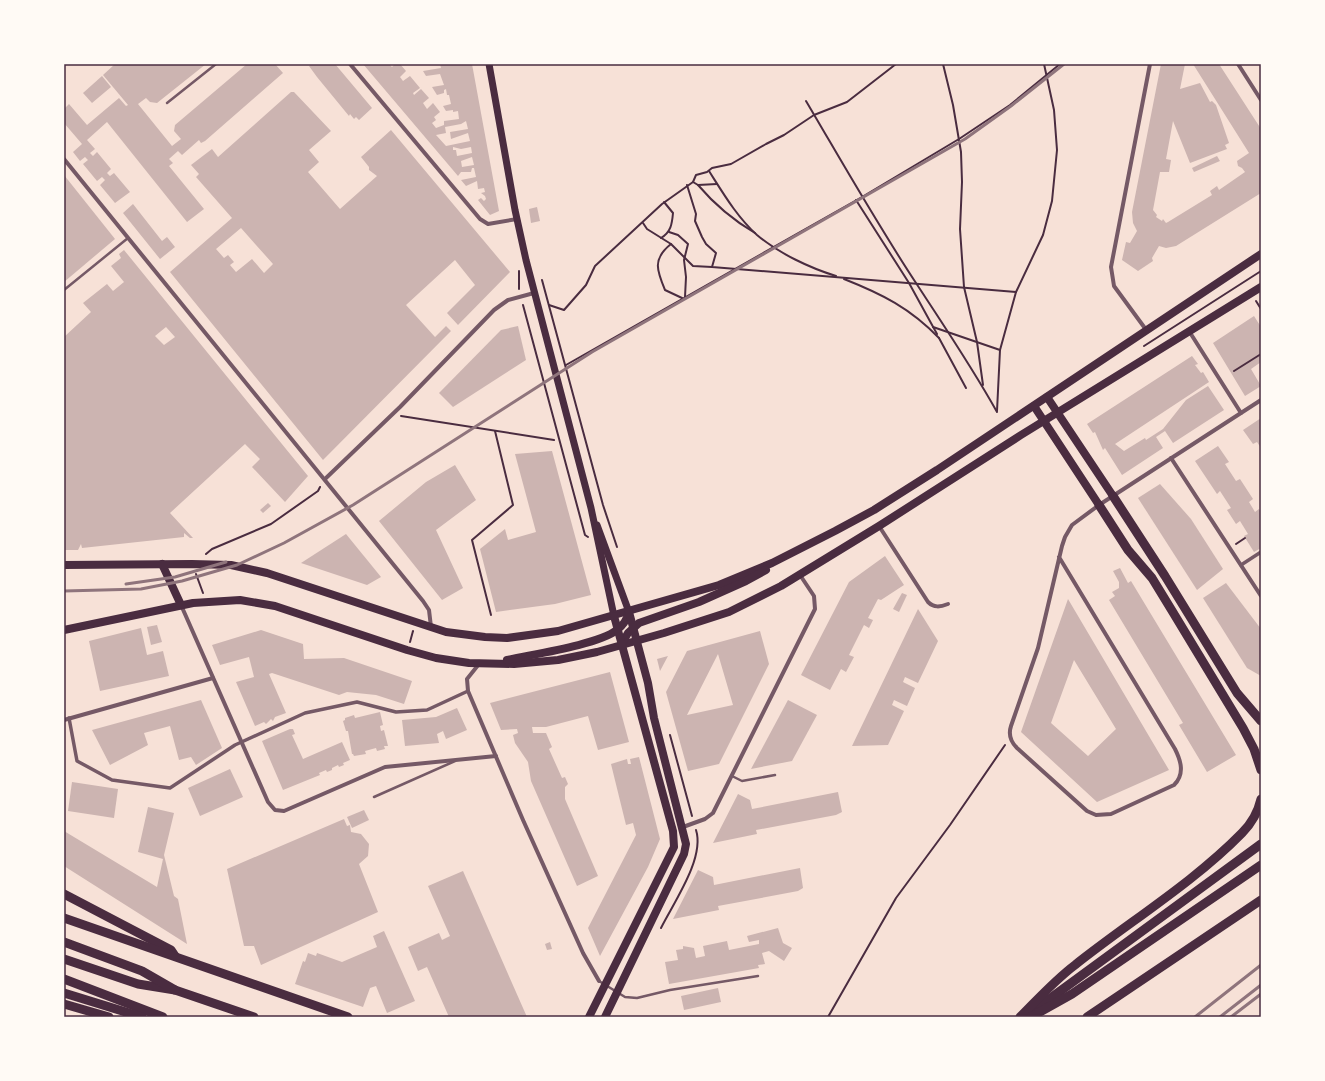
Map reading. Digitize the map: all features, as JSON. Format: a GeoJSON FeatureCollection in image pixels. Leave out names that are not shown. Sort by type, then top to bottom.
{"type":"FeatureCollection","features":[{"type":"Feature","properties":{"kind":"highway"},"geometry":{"type":"LineString","coordinates":[[1113,496],[1165,576],[1237,693],[1261,721]]}},
{"type":"Feature","properties":{"kind":"highway"},"geometry":{"type":"LineString","coordinates":[[1099,505],[1128,550],[1152,578],[1243,728],[1254,749],[1261,770]]}},
{"type":"Feature","properties":{"kind":"highway"},"geometry":{"type":"LineString","coordinates":[[1020,1017],[1068,970],[1190,878],[1221,852],[1246,828],[1257,811],[1261,799]]}},
{"type":"Feature","properties":{"kind":"highway"},"geometry":{"type":"LineString","coordinates":[[1024,1017],[1261,844]]}},
{"type":"Feature","properties":{"kind":"highway"},"geometry":{"type":"LineString","coordinates":[[1031,1017],[1078,990],[1261,865]]}},
{"type":"Feature","properties":{"kind":"highway"},"geometry":{"type":"LineString","coordinates":[[64,894],[170,950],[175,956]]}},
{"type":"Feature","properties":{"kind":"highway"},"geometry":{"type":"LineString","coordinates":[[1087,1017],[1261,900]]}},
{"type":"Feature","properties":{"kind":"highway"},"geometry":{"type":"LineString","coordinates":[[64,918],[348,1017]]}},
{"type":"Feature","properties":{"kind":"highway"},"geometry":{"type":"LineString","coordinates":[[64,942],[142,971],[174,990]]}},
{"type":"Feature","properties":{"kind":"highway"},"geometry":{"type":"LineString","coordinates":[[64,959],[138,984],[174,990],[254,1017]]}},
{"type":"Feature","properties":{"kind":"highway"},"geometry":{"type":"LineString","coordinates":[[64,979],[164,1017]]}},
{"type":"Feature","properties":{"kind":"highway"},"geometry":{"type":"LineString","coordinates":[[64,993],[142,1017]]}},
{"type":"Feature","properties":{"kind":"highway"},"geometry":{"type":"LineString","coordinates":[[64,1004],[109,1017]]}},
{"type":"Feature","properties":{"kind":"main road"},"geometry":{"type":"LineString","coordinates":[[489,64],[517,219],[534,293],[591,508],[617,630],[674,831],[675,842],[670,858],[602,983],[589,1017]]}},
{"type":"Feature","properties":{"kind":"main road"},"geometry":{"type":"LineString","coordinates":[[621,645],[633,627],[644,621],[693,604],[746,581],[789,555],[874,510],[1147,332],[1261,254]]}},
{"type":"Feature","properties":{"kind":"main road"},"geometry":{"type":"LineString","coordinates":[[64,630],[181,605],[206,601],[240,600],[275,606],[407,650],[441,659],[479,664],[536,663],[558,660],[621,645],[729,612],[800,575],[1021,435],[1261,287]]}},
{"type":"Feature","properties":{"kind":"main road"},"geometry":{"type":"LineString","coordinates":[[1037,404],[1058,413],[1113,496]]}},
{"type":"Feature","properties":{"kind":"main road"},"geometry":{"type":"LineString","coordinates":[[1037,404],[1044,421],[1099,505]]}},
{"type":"Feature","properties":{"kind":"main road"},"geometry":{"type":"LineString","coordinates":[[591,508],[614,567],[637,640],[650,694],[654,718],[683,827],[686,844],[684,854],[605,1017]]}},
{"type":"Feature","properties":{"kind":"main road"},"geometry":{"type":"LineString","coordinates":[[64,565],[231,565],[255,570],[431,628],[461,635],[521,637],[558,631],[629,612],[719,585],[789,555]]}},
{"type":"Feature","properties":{"kind":"main road"},"geometry":{"type":"LineString","coordinates":[[162,564],[181,605]]}},
{"type":"Feature","properties":{"kind":"main road"},"geometry":{"type":"LineString","coordinates":[[491,664],[560,649],[605,637],[617,630],[625,621],[629,612]]}},
{"type":"Feature","properties":{"kind":"street"},"geometry":{"type":"LineString","coordinates":[[350,64],[480,219],[488,224],[517,219]]}},
{"type":"Feature","properties":{"kind":"street"},"geometry":{"type":"LineString","coordinates":[[1147,332],[1114,286],[1111,267],[1150,64]]}},
{"type":"Feature","properties":{"kind":"street"},"geometry":{"type":"LineString","coordinates":[[1238,64],[1261,100]]}},
{"type":"Feature","properties":{"kind":"street"},"geometry":{"type":"LineString","coordinates":[[64,159],[423,601],[429,610],[431,628]]}},
{"type":"Feature","properties":{"kind":"street"},"geometry":{"type":"LineString","coordinates":[[325,479],[392,415],[494,310],[508,300],[534,293]]}},
{"type":"Feature","properties":{"kind":"street"},"geometry":{"type":"LineString","coordinates":[[1189,332],[1241,413]]}},
{"type":"Feature","properties":{"kind":"street"},"geometry":{"type":"LineString","coordinates":[[1059,557],[1175,749],[1181,763],[1178,781],[1169,788],[1111,814],[1096,815],[1087,811],[1014,745],[1010,738],[1011,726],[1040,642],[1059,557],[1064,537],[1072,525],[1099,505],[1261,400]]}},
{"type":"Feature","properties":{"kind":"street"},"geometry":{"type":"LineString","coordinates":[[1171,458],[1261,596]]}},
{"type":"Feature","properties":{"kind":"street"},"geometry":{"type":"LineString","coordinates":[[879,526],[928,602],[932,606],[937,607],[948,604]]}},
{"type":"Feature","properties":{"kind":"street"},"geometry":{"type":"LineString","coordinates":[[1241,565],[1261,552]]}},
{"type":"Feature","properties":{"kind":"street"},"geometry":{"type":"LineString","coordinates":[[683,827],[705,819],[713,813],[815,609],[814,596],[800,575]]}},
{"type":"Feature","properties":{"kind":"street"},"geometry":{"type":"LineString","coordinates":[[181,605],[270,805],[279,812],[380,769],[496,756]]}},
{"type":"Feature","properties":{"kind":"street"},"geometry":{"type":"LineString","coordinates":[[479,664],[467,679],[468,691],[582,954],[602,983]]}},
{"type":"Feature","properties":{"kind":"street"},"geometry":{"type":"LineString","coordinates":[[213,678],[66,719],[77,761],[112,780],[170,788],[242,742],[305,714],[358,702],[396,712],[427,710],[468,691]]}},
{"type":"Feature","properties":{"kind":"lane"},"geometry":{"type":"LineString","coordinates":[[167,103],[216,64]]}},
{"type":"Feature","properties":{"kind":"lane"},"geometry":{"type":"LineString","coordinates":[[64,290],[128,238]]}},
{"type":"Feature","properties":{"kind":"lane"},"geometry":{"type":"LineString","coordinates":[[374,797],[455,761]]}},
{"type":"Feature","properties":{"kind":"lane"},"geometry":{"type":"LineString","coordinates":[[732,776],[742,781],[775,775]]}},
{"type":"Feature","properties":{"kind":"lane"},"geometry":{"type":"LineString","coordinates":[[602,983],[625,998],[637,998],[670,990],[758,976]]}},
{"type":"Feature","properties":{"kind":"path"},"geometry":{"type":"LineString","coordinates":[[544,306],[550,305],[564,310],[586,285],[595,266],[664,202],[693,182],[696,175],[709,171],[712,168],[731,164],[784,135],[814,115],[847,102],[896,64]]}},
{"type":"Feature","properties":{"kind":"path"},"geometry":{"type":"LineString","coordinates":[[943,64],[959,139],[962,182],[960,229],[964,287],[977,342],[983,386]]}},
{"type":"Feature","properties":{"kind":"path"},"geometry":{"type":"LineString","coordinates":[[806,101],[862,197],[916,284],[950,333],[983,386],[997,412],[1000,350],[1016,292],[1043,235],[1052,201],[1058,150],[1054,110],[1044,64]]}},
{"type":"Feature","properties":{"kind":"path"},"geometry":{"type":"LineString","coordinates":[[566,365],[862,197],[959,139],[1010,105],[1060,64]]}},
{"type":"Feature","properties":{"kind":"path"},"geometry":{"type":"LineString","coordinates":[[709,171],[730,204],[758,235]]}},
{"type":"Feature","properties":{"kind":"path"},"geometry":{"type":"LineString","coordinates":[[693,182],[698,185],[725,213],[774,246],[811,268],[841,277],[870,289],[901,306],[922,320],[939,338]]}},
{"type":"Feature","properties":{"kind":"path"},"geometry":{"type":"LineString","coordinates":[[698,185],[717,184]]}},
{"type":"Feature","properties":{"kind":"path"},"geometry":{"type":"LineString","coordinates":[[687,185],[696,214],[695,221],[702,238],[716,253],[712,267]]}},
{"type":"Feature","properties":{"kind":"path"},"geometry":{"type":"LineString","coordinates":[[856,200],[909,283],[966,388]]}},
{"type":"Feature","properties":{"kind":"path"},"geometry":{"type":"LineString","coordinates":[[661,238],[669,232],[673,212],[664,202]]}},
{"type":"Feature","properties":{"kind":"path"},"geometry":{"type":"LineString","coordinates":[[643,223],[647,229],[671,244],[693,266],[735,268],[1016,292]]}},
{"type":"Feature","properties":{"kind":"path"},"geometry":{"type":"LineString","coordinates":[[669,232],[678,235],[688,244],[684,258],[686,277],[684,298]]}},
{"type":"Feature","properties":{"kind":"path"},"geometry":{"type":"LineString","coordinates":[[671,244],[662,251],[658,260],[658,274],[665,290],[684,298]]}},
{"type":"Feature","properties":{"kind":"path"},"geometry":{"type":"LineString","coordinates":[[1143,346],[1261,271]]}},
{"type":"Feature","properties":{"kind":"path"},"geometry":{"type":"LineString","coordinates":[[547,293],[602,499],[618,551]]}},
{"type":"Feature","properties":{"kind":"path"},"geometry":{"type":"LineString","coordinates":[[523,305],[585,535]]}},
{"type":"Feature","properties":{"kind":"path"},"geometry":{"type":"LineString","coordinates":[[933,327],[1000,350]]}},
{"type":"Feature","properties":{"kind":"path"},"geometry":{"type":"LineString","coordinates":[[1234,371],[1261,354]]}},
{"type":"Feature","properties":{"kind":"path"},"geometry":{"type":"LineString","coordinates":[[392,415],[554,440]]}},
{"type":"Feature","properties":{"kind":"path"},"geometry":{"type":"LineString","coordinates":[[491,615],[472,540],[513,505],[495,431]]}},
{"type":"Feature","properties":{"kind":"path"},"geometry":{"type":"LineString","coordinates":[[212,549],[271,524],[318,491],[325,479]]}},
{"type":"Feature","properties":{"kind":"path"},"geometry":{"type":"LineString","coordinates":[[192,564],[206,601]]}},
{"type":"Feature","properties":{"kind":"path"},"geometry":{"type":"LineString","coordinates":[[407,650],[416,622]]}},
{"type":"Feature","properties":{"kind":"path"},"geometry":{"type":"LineString","coordinates":[[828,1017],[896,898],[950,825],[1010,738]]}},
{"type":"Feature","properties":{"kind":"building"},"geometry":{"type":"Polygon","coordinates":[[[115,64],[206,64],[157,103],[150,102],[146,98],[138,104],[172,146],[181,139],[174,131],[175,125],[247,64],[275,64],[283,73],[205,141],[201,143],[199,140],[182,155],[178,151],[169,159],[173,163],[169,166],[204,209],[187,222],[107,122],[87,140],[95,149],[90,153],[93,156],[97,152],[111,169],[107,173],[110,176],[114,173],[130,192],[115,203],[100,185],[105,180],[102,177],[97,181],[83,164],[88,160],[85,157],[80,161],[73,152],[82,144],[64,123],[64,109],[69,104],[87,125],[119,98],[126,106],[128,105],[103,75],[115,64]]]}},
{"type":"Feature","properties":{"kind":"building"},"geometry":{"type":"Polygon","coordinates":[[[312,64],[335,64],[372,108],[359,120],[356,117],[354,119],[350,114],[349,116],[309,66],[312,64]]]}},
{"type":"Feature","properties":{"kind":"building"},"geometry":{"type":"Polygon","coordinates":[[[363,64],[389,64],[392,67],[395,64],[400,64],[406,71],[400,77],[403,81],[410,76],[420,88],[413,93],[414,95],[421,89],[429,98],[423,103],[427,109],[433,103],[440,112],[434,117],[436,120],[432,123],[436,128],[444,125],[444,121],[459,119],[458,111],[446,111],[443,106],[451,104],[446,89],[444,90],[444,93],[437,95],[432,87],[444,85],[440,74],[426,76],[423,71],[441,68],[440,64],[472,64],[499,211],[490,215],[478,200],[481,198],[484,201],[486,199],[481,193],[485,192],[484,188],[478,189],[477,181],[466,186],[461,180],[476,177],[474,168],[472,168],[471,172],[461,172],[458,176],[363,64]],[[466,121],[461,124],[445,127],[446,133],[436,135],[446,146],[470,141],[468,133],[451,139],[450,132],[468,129],[466,121]],[[453,147],[453,150],[456,150],[457,156],[472,153],[471,147],[461,149],[453,147]],[[472,157],[461,161],[462,167],[474,165],[472,157]]]}},
{"type":"Feature","properties":{"kind":"building"},"geometry":{"type":"Polygon","coordinates":[[[1161,64],[1185,64],[1180,89],[1200,83],[1210,102],[1212,101],[1216,105],[1229,143],[1225,145],[1227,149],[1190,163],[1173,121],[1166,159],[1171,160],[1169,172],[1160,172],[1153,210],[1157,215],[1156,217],[1162,221],[1163,219],[1166,223],[1168,222],[1212,195],[1210,191],[1217,186],[1219,190],[1245,172],[1238,166],[1237,161],[1249,153],[1193,64],[1219,64],[1261,129],[1261,193],[1176,246],[1166,248],[1159,246],[1152,258],[1153,261],[1138,271],[1122,260],[1126,242],[1130,243],[1137,231],[1133,223],[1132,212],[1161,64]]]}},
{"type":"Feature","properties":{"kind":"building"},"geometry":{"type":"Polygon","coordinates":[[[102,76],[111,87],[92,103],[83,93],[102,76]]]}},
{"type":"Feature","properties":{"kind":"building"},"geometry":{"type":"Polygon","coordinates":[[[291,92],[294,92],[331,131],[309,150],[319,162],[308,172],[340,209],[377,176],[369,170],[369,167],[361,157],[391,130],[510,272],[458,325],[447,313],[475,285],[455,260],[406,305],[435,337],[446,326],[451,331],[323,460],[170,272],[232,218],[196,177],[199,174],[191,165],[212,149],[218,157],[291,92]],[[241,228],[216,249],[224,258],[228,255],[234,262],[230,265],[236,272],[252,259],[264,273],[273,264],[241,228]]]}},
{"type":"Feature","properties":{"kind":"building"},"geometry":{"type":"Polygon","coordinates":[[[1217,156],[1220,161],[1194,172],[1192,168],[1217,156]]]}},
{"type":"Feature","properties":{"kind":"building"},"geometry":{"type":"Polygon","coordinates":[[[64,175],[115,239],[64,282],[64,175]]]}},
{"type":"Feature","properties":{"kind":"building"},"geometry":{"type":"Polygon","coordinates":[[[133,204],[162,241],[167,237],[175,247],[160,259],[123,213],[133,204]]]}},
{"type":"Feature","properties":{"kind":"building"},"geometry":{"type":"Polygon","coordinates":[[[537,207],[540,221],[531,223],[529,209],[537,207]]]}},
{"type":"Feature","properties":{"kind":"building"},"geometry":{"type":"Polygon","coordinates":[[[124,250],[308,476],[285,502],[252,467],[260,459],[245,444],[170,513],[193,538],[190,538],[184,533],[184,537],[82,548],[81,544],[78,550],[64,550],[64,337],[91,312],[83,303],[107,284],[113,291],[124,282],[111,266],[121,258],[119,254],[124,250]],[[166,327],[155,336],[164,345],[175,337],[166,327]]]}},
{"type":"Feature","properties":{"kind":"building"},"geometry":{"type":"Polygon","coordinates":[[[1254,316],[1261,327],[1261,362],[1251,369],[1261,386],[1245,396],[1213,343],[1254,316]]]}},
{"type":"Feature","properties":{"kind":"building"},"geometry":{"type":"Polygon","coordinates":[[[518,326],[526,360],[453,407],[439,393],[501,330],[518,326]]]}},
{"type":"Feature","properties":{"kind":"building"},"geometry":{"type":"Polygon","coordinates":[[[1192,356],[1198,364],[1195,365],[1201,373],[1203,372],[1209,382],[1115,444],[1124,451],[1145,438],[1146,440],[1163,429],[1186,400],[1208,386],[1224,410],[1173,443],[1165,431],[1156,437],[1163,448],[1122,475],[1105,448],[1103,450],[1095,432],[1093,433],[1087,424],[1192,356]]]}},
{"type":"Feature","properties":{"kind":"building"},"geometry":{"type":"Polygon","coordinates":[[[1261,418],[1261,448],[1257,442],[1253,444],[1243,430],[1261,418]]]}},
{"type":"Feature","properties":{"kind":"building"},"geometry":{"type":"Polygon","coordinates":[[[1218,446],[1229,462],[1225,464],[1236,481],[1240,479],[1253,499],[1249,502],[1255,512],[1259,509],[1261,512],[1261,548],[1254,552],[1244,536],[1248,534],[1240,521],[1236,524],[1227,510],[1231,508],[1220,491],[1217,494],[1195,461],[1218,446]]]}},
{"type":"Feature","properties":{"kind":"building"},"geometry":{"type":"Polygon","coordinates":[[[552,451],[591,595],[555,604],[496,612],[480,549],[505,529],[508,540],[536,532],[515,454],[552,451]]]}},
{"type":"Feature","properties":{"kind":"building"},"geometry":{"type":"Polygon","coordinates":[[[455,465],[476,500],[436,530],[463,588],[442,600],[379,521],[426,482],[455,465]]]}},
{"type":"Feature","properties":{"kind":"building"},"geometry":{"type":"Polygon","coordinates":[[[1160,484],[1191,519],[1223,569],[1197,590],[1138,498],[1160,484]]]}},
{"type":"Feature","properties":{"kind":"building"},"geometry":{"type":"Polygon","coordinates":[[[268,503],[271,506],[263,513],[260,510],[268,503]]]}},
{"type":"Feature","properties":{"kind":"building"},"geometry":{"type":"Polygon","coordinates":[[[346,534],[381,577],[367,585],[301,563],[346,534]]]}},
{"type":"Feature","properties":{"kind":"building"},"geometry":{"type":"Polygon","coordinates":[[[885,556],[904,585],[881,600],[878,599],[868,618],[873,620],[869,628],[864,625],[849,655],[854,657],[846,672],[841,669],[830,690],[801,675],[849,582],[885,556]]]}},
{"type":"Feature","properties":{"kind":"building"},"geometry":{"type":"Polygon","coordinates":[[[1120,568],[1128,583],[1131,581],[1236,755],[1207,772],[1179,725],[1183,723],[1109,600],[1115,596],[1112,592],[1119,588],[1119,582],[1113,571],[1120,568]]]}},
{"type":"Feature","properties":{"kind":"building"},"geometry":{"type":"Polygon","coordinates":[[[1226,583],[1261,629],[1261,676],[1247,668],[1203,598],[1226,583]]]}},
{"type":"Feature","properties":{"kind":"building"},"geometry":{"type":"Polygon","coordinates":[[[902,593],[907,595],[899,612],[893,609],[902,593]]]}},
{"type":"Feature","properties":{"kind":"building"},"geometry":{"type":"Polygon","coordinates":[[[1068,599],[1169,770],[1097,802],[1021,732],[1068,599]],[[1074,660],[1051,723],[1088,756],[1116,729],[1074,660]]]}},
{"type":"Feature","properties":{"kind":"building"},"geometry":{"type":"Polygon","coordinates":[[[918,609],[938,641],[918,683],[905,677],[903,682],[915,688],[907,706],[894,700],[892,705],[904,711],[888,745],[852,746],[918,609]]]}},
{"type":"Feature","properties":{"kind":"building"},"geometry":{"type":"Polygon","coordinates":[[[157,625],[162,642],[151,645],[147,627],[157,625]]]}},
{"type":"Feature","properties":{"kind":"building"},"geometry":{"type":"Polygon","coordinates":[[[141,628],[147,655],[163,651],[169,676],[100,691],[89,641],[141,628]]]}},
{"type":"Feature","properties":{"kind":"building"},"geometry":{"type":"Polygon","coordinates":[[[261,630],[303,644],[304,659],[344,658],[412,681],[404,704],[376,695],[347,692],[339,695],[272,673],[269,674],[286,713],[275,717],[273,721],[271,719],[266,724],[264,722],[255,726],[236,682],[254,677],[249,657],[220,665],[212,645],[261,630]]]}},
{"type":"Feature","properties":{"kind":"building"},"geometry":{"type":"Polygon","coordinates":[[[760,631],[769,664],[719,764],[688,771],[666,692],[687,651],[760,631]],[[718,654],[687,715],[733,705],[718,654]]]}},
{"type":"Feature","properties":{"kind":"building"},"geometry":{"type":"Polygon","coordinates":[[[668,656],[660,671],[657,659],[668,656]]]}},
{"type":"Feature","properties":{"kind":"building"},"geometry":{"type":"Polygon","coordinates":[[[610,672],[629,742],[598,750],[588,716],[546,727],[532,727],[533,733],[546,733],[552,747],[549,749],[562,778],[565,777],[568,784],[565,787],[565,799],[598,876],[577,886],[531,781],[528,762],[515,743],[513,735],[518,733],[517,729],[501,730],[490,703],[610,672]]]}},
{"type":"Feature","properties":{"kind":"building"},"geometry":{"type":"Polygon","coordinates":[[[201,700],[222,748],[196,765],[191,757],[179,760],[170,726],[144,733],[148,745],[110,765],[92,730],[201,700]]]}},
{"type":"Feature","properties":{"kind":"building"},"geometry":{"type":"Polygon","coordinates":[[[788,700],[817,715],[792,761],[751,769],[788,700]]]}},
{"type":"Feature","properties":{"kind":"building"},"geometry":{"type":"Polygon","coordinates":[[[457,708],[467,730],[446,739],[443,731],[437,734],[439,743],[405,746],[402,720],[436,717],[457,708]]]}},
{"type":"Feature","properties":{"kind":"building"},"geometry":{"type":"Polygon","coordinates":[[[380,712],[383,725],[380,726],[381,731],[384,730],[388,746],[384,746],[385,749],[377,751],[376,748],[365,751],[366,754],[354,756],[352,754],[348,731],[346,731],[343,721],[345,718],[354,715],[355,718],[380,712]]]}},
{"type":"Feature","properties":{"kind":"building"},"geometry":{"type":"Polygon","coordinates":[[[293,729],[295,734],[292,735],[303,759],[342,742],[350,760],[343,763],[344,765],[339,767],[338,765],[332,768],[332,770],[327,772],[326,770],[319,773],[320,775],[283,790],[262,741],[293,729]]]}},
{"type":"Feature","properties":{"kind":"building"},"geometry":{"type":"Polygon","coordinates":[[[639,757],[660,839],[648,867],[600,956],[588,928],[636,835],[633,823],[626,825],[611,764],[627,759],[628,764],[631,764],[630,759],[639,757]]]}},
{"type":"Feature","properties":{"kind":"building"},"geometry":{"type":"Polygon","coordinates":[[[230,769],[243,797],[200,816],[188,788],[230,769]]]}},
{"type":"Feature","properties":{"kind":"building"},"geometry":{"type":"Polygon","coordinates":[[[72,782],[118,789],[114,818],[68,811],[72,782]]]}},
{"type":"Feature","properties":{"kind":"building"},"geometry":{"type":"Polygon","coordinates":[[[838,792],[842,812],[836,815],[756,830],[757,834],[713,843],[738,794],[750,800],[752,809],[838,792]]]}},
{"type":"Feature","properties":{"kind":"building"},"geometry":{"type":"Polygon","coordinates":[[[148,807],[174,813],[164,855],[174,896],[178,899],[187,944],[64,866],[64,831],[157,887],[163,859],[138,852],[148,807]]]}},
{"type":"Feature","properties":{"kind":"building"},"geometry":{"type":"Polygon","coordinates":[[[364,810],[369,820],[352,828],[347,817],[364,810]]]}},
{"type":"Feature","properties":{"kind":"building"},"geometry":{"type":"Polygon","coordinates":[[[344,819],[347,826],[350,825],[351,832],[361,834],[369,844],[368,856],[359,864],[378,912],[261,965],[254,946],[244,946],[227,869],[344,819]]]}},
{"type":"Feature","properties":{"kind":"building"},"geometry":{"type":"Polygon","coordinates":[[[800,868],[803,888],[798,891],[718,906],[719,910],[673,919],[698,870],[713,877],[714,885],[800,868]]]}},
{"type":"Feature","properties":{"kind":"building"},"geometry":{"type":"Polygon","coordinates":[[[463,871],[527,1017],[449,1017],[427,967],[418,971],[408,947],[439,933],[442,940],[450,936],[428,886],[463,871]]]}},
{"type":"Feature","properties":{"kind":"building"},"geometry":{"type":"Polygon","coordinates":[[[778,928],[783,943],[792,948],[784,961],[769,951],[762,953],[765,964],[758,965],[759,968],[669,984],[665,962],[678,960],[676,950],[683,949],[683,946],[694,948],[696,958],[705,956],[703,946],[727,941],[729,950],[759,944],[759,940],[749,942],[747,936],[778,928]]]}},
{"type":"Feature","properties":{"kind":"building"},"geometry":{"type":"Polygon","coordinates":[[[384,931],[415,1001],[387,1013],[376,986],[370,988],[363,1007],[295,984],[303,961],[305,962],[308,953],[316,956],[317,953],[342,962],[377,947],[373,936],[384,931]]]}},
{"type":"Feature","properties":{"kind":"building"},"geometry":{"type":"Polygon","coordinates":[[[550,942],[552,949],[547,950],[545,944],[550,942]]]}},
{"type":"Feature","properties":{"kind":"building"},"geometry":{"type":"Polygon","coordinates":[[[718,988],[721,1002],[684,1010],[681,996],[718,988]]]}},
{"type":"Feature","properties":{"kind":"railway"},"geometry":{"type":"LineString","coordinates":[[64,591],[141,589],[182,581],[237,565],[284,543],[353,505],[592,352],[965,139],[1011,106],[1064,64]]}},
{"type":"Feature","properties":{"kind":"railway"},"geometry":{"type":"LineString","coordinates":[[126,584],[175,577],[226,562]]}},
{"type":"Feature","properties":{"kind":"railway"},"geometry":{"type":"LineString","coordinates":[[1195,1017],[1261,965]]}},
{"type":"Feature","properties":{"kind":"railway"},"geometry":{"type":"LineString","coordinates":[[1220,1017],[1261,985]]}},
{"type":"Feature","properties":{"kind":"railway"},"geometry":{"type":"LineString","coordinates":[[1231,1017],[1261,994]]}}]}
